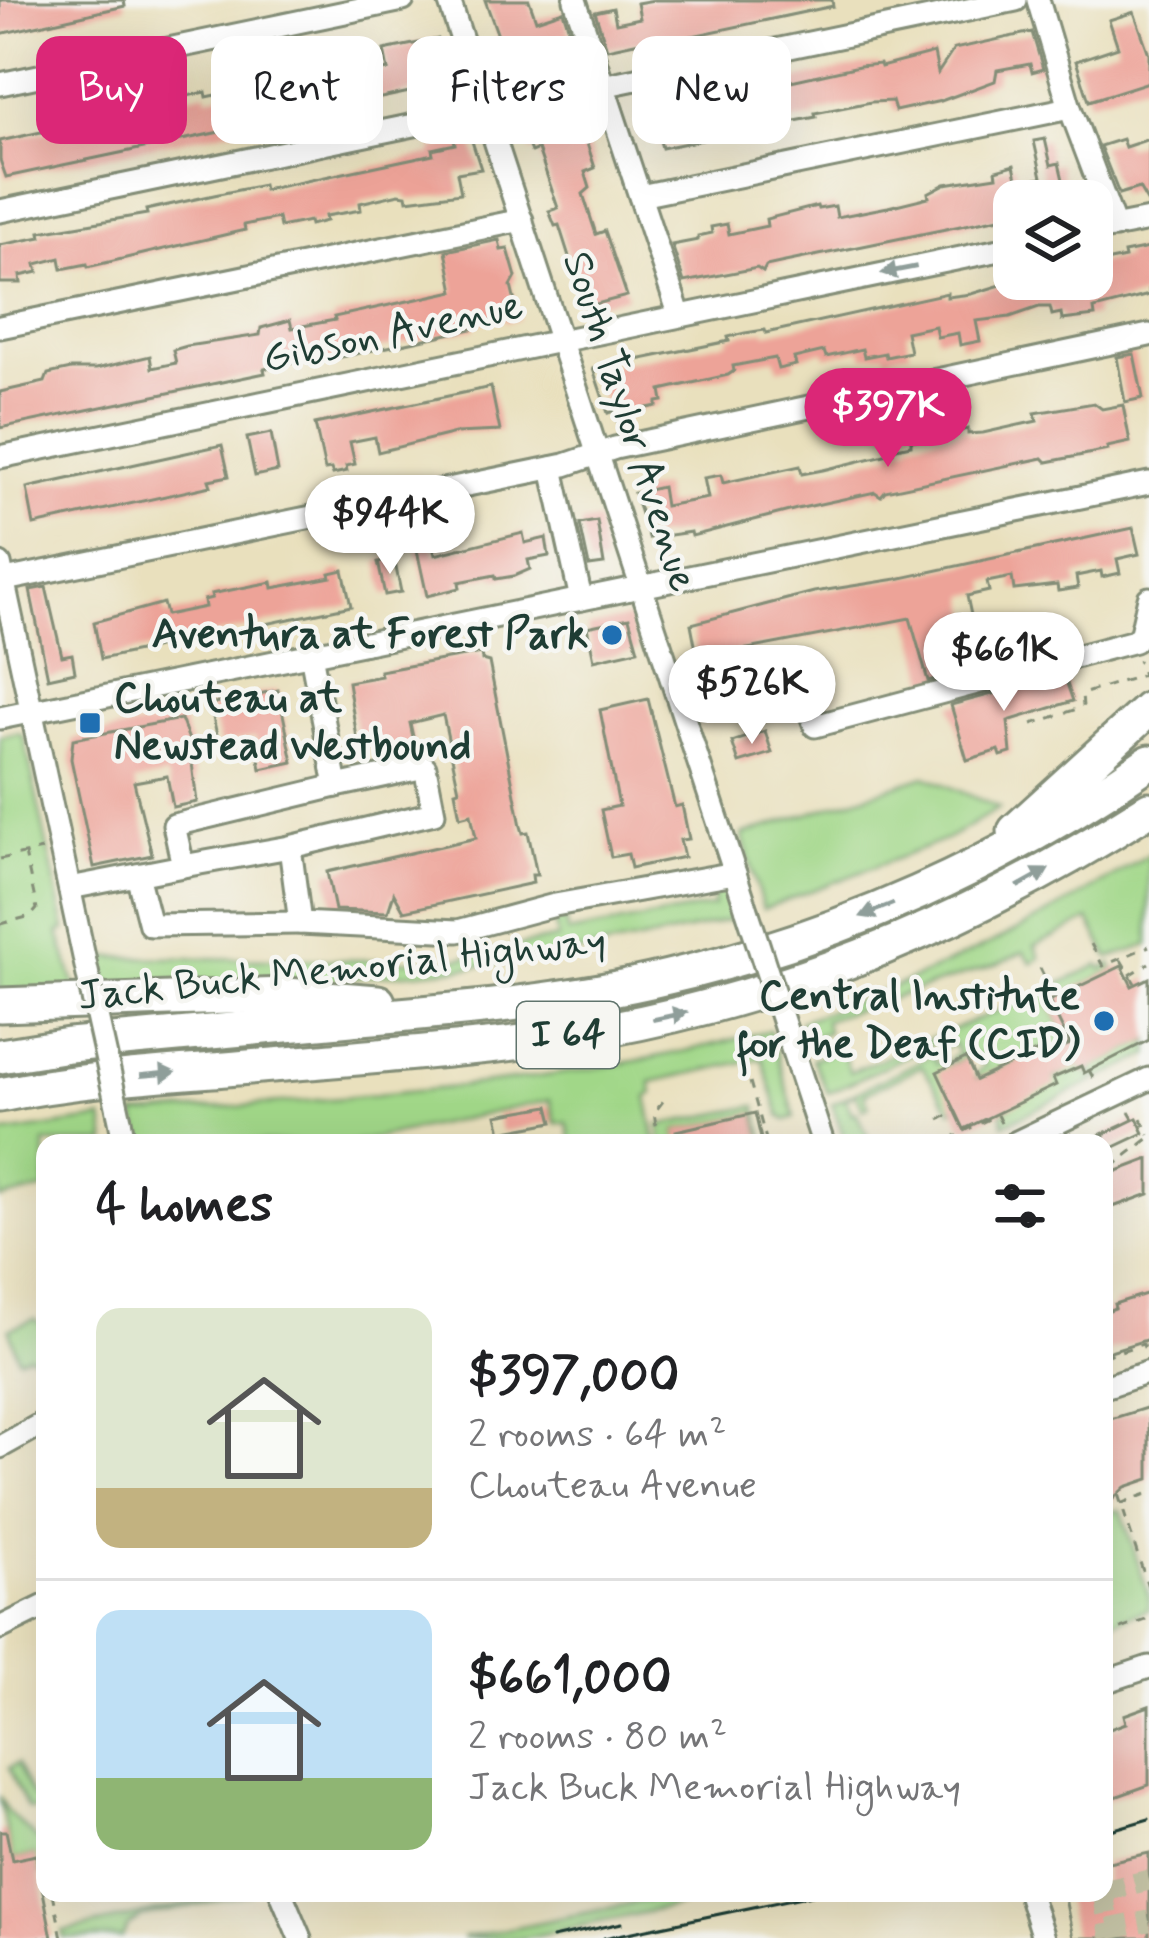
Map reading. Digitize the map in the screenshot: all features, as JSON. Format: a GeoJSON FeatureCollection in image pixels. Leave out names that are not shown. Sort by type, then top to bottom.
{"type":"FeatureCollection","features":[{"type":"Feature","properties":{"kind":"highway"},"geometry":{"type":"LineString","coordinates":[[983,862],[1149,709]]}},
{"type":"Feature","properties":{"kind":"highway","name":"Jack Buck Memorial Highway"},"geometry":{"type":"LineString","coordinates":[[0,1055],[152,1036],[439,1012],[609,989],[718,964],[829,929],[983,862],[1082,806],[1149,761]]}},
{"type":"Feature","properties":{"kind":"highway","name":"Jack Buck Memorial Highway"},"geometry":{"type":"LineString","coordinates":[[0,1095],[130,1077],[509,1043],[678,1015],[791,983],[896,944],[1001,896],[1149,809]]}},
{"type":"Feature","properties":{"kind":"highway"},"geometry":{"type":"LineString","coordinates":[[1101,839],[1149,827]]}},
{"type":"Feature","properties":{"kind":"highway"},"geometry":{"type":"LineString","coordinates":[[0,1005],[286,995],[439,1012]]}},
{"type":"Feature","properties":{"kind":"street"},"geometry":{"type":"LineString","coordinates":[[0,84],[403,0]]}},
{"type":"Feature","properties":{"kind":"street","name":"South Taylor Avenue"},"geometry":{"type":"LineString","coordinates":[[449,0],[461,36]]}},
{"type":"Feature","properties":{"kind":"street"},"geometry":{"type":"LineString","coordinates":[[575,0],[587,36]]}},
{"type":"Feature","properties":{"kind":"street"},"geometry":{"type":"LineString","coordinates":[[608,83],[1016,0]]}},
{"type":"Feature","properties":{"kind":"street"},"geometry":{"type":"LineString","coordinates":[[1039,0],[1070,108],[1115,226],[1149,220]]}},
{"type":"Feature","properties":{"kind":"street"},"geometry":{"type":"LineString","coordinates":[[608,99],[679,314]]}},
{"type":"Feature","properties":{"kind":"street"},"geometry":{"type":"LineString","coordinates":[[640,196],[1070,108]]}},
{"type":"Feature","properties":{"kind":"street"},"geometry":{"type":"LineString","coordinates":[[0,211],[407,125]]}},
{"type":"Feature","properties":{"kind":"street","name":"South Taylor Avenue"},"geometry":{"type":"LineString","coordinates":[[497,144],[820,1134]]}},
{"type":"Feature","properties":{"kind":"street"},"geometry":{"type":"LineString","coordinates":[[0,327],[522,220]]}},
{"type":"Feature","properties":{"kind":"street","name":"Gibson Avenue"},"geometry":{"type":"LineString","coordinates":[[0,457],[993,251]]}},
{"type":"Feature","properties":{"kind":"street"},"geometry":{"type":"LineString","coordinates":[[122,1132],[1,575],[552,468],[597,454],[1149,335]]}},
{"type":"Feature","properties":{"kind":"street"},"geometry":{"type":"LineString","coordinates":[[552,468],[581,599]]}},
{"type":"Feature","properties":{"kind":"street"},"geometry":{"type":"LineString","coordinates":[[0,718],[1149,482]]}},
{"type":"Feature","properties":{"kind":"street"},"geometry":{"type":"LineString","coordinates":[[680,703],[800,684],[814,726],[1131,642],[1141,633],[1149,598]]}},
{"type":"Feature","properties":{"kind":"street"},"geometry":{"type":"LineString","coordinates":[[311,654],[336,785]]}},
{"type":"Feature","properties":{"kind":"street"},"geometry":{"type":"LineString","coordinates":[[70,888],[290,848],[434,813],[425,767],[174,825],[183,866]]}},
{"type":"Feature","properties":{"kind":"street"},"geometry":{"type":"LineString","coordinates":[[290,848],[300,923]]}},
{"type":"Feature","properties":{"kind":"street"},"geometry":{"type":"LineString","coordinates":[[137,875],[150,925],[300,923],[458,932],[555,904],[735,873]]}},
{"type":"Feature","properties":{"kind":"street"},"geometry":{"type":"LineString","coordinates":[[1012,1134],[1149,1079]]}},
{"type":"Feature","properties":{"kind":"street"},"geometry":{"type":"LineString","coordinates":[[1113,1382],[1148,1363]]}},
{"type":"Feature","properties":{"kind":"street"},"geometry":{"type":"LineString","coordinates":[[0,1447],[36,1427]]}},
{"type":"Feature","properties":{"kind":"street"},"geometry":{"type":"LineString","coordinates":[[0,1628],[36,1610]]}},
{"type":"Feature","properties":{"kind":"street"},"geometry":{"type":"LineString","coordinates":[[1113,1679],[1149,1667]]}},
{"type":"Feature","properties":{"kind":"street"},"geometry":{"type":"LineString","coordinates":[[280,1938],[281,1902]]}},
{"type":"Feature","properties":{"kind":"street"},"geometry":{"type":"LineString","coordinates":[[284,1902],[300,1938]]}},
{"type":"Feature","properties":{"kind":"street"},"geometry":{"type":"LineString","coordinates":[[1032,1902],[1043,1938]]}},
{"type":"Feature","properties":{"kind":"path"},"geometry":{"type":"LineString","coordinates":[[1032,724],[1083,707],[1082,694],[1143,675],[1131,642]]}},
{"type":"Feature","properties":{"kind":"path"},"geometry":{"type":"LineString","coordinates":[[0,859],[44,850]]}},
{"type":"Feature","properties":{"kind":"path"},"geometry":{"type":"LineString","coordinates":[[0,924],[31,916],[37,909],[26,854]]}},
{"type":"Feature","properties":{"kind":"path"},"geometry":{"type":"LineString","coordinates":[[1090,944],[1102,965],[1149,946]]}},
{"type":"Feature","properties":{"kind":"path"},"geometry":{"type":"LineString","coordinates":[[1117,960],[1117,968]]}},
{"type":"Feature","properties":{"kind":"path"},"geometry":{"type":"LineString","coordinates":[[1117,960],[1136,985]]}},
{"type":"Feature","properties":{"kind":"path"},"geometry":{"type":"LineString","coordinates":[[1130,975],[1149,963]]}},
{"type":"Feature","properties":{"kind":"path"},"geometry":{"type":"LineString","coordinates":[[1040,968],[1055,998]]}},
{"type":"Feature","properties":{"kind":"path"},"geometry":{"type":"LineString","coordinates":[[1090,1070],[1096,1083]]}},
{"type":"Feature","properties":{"kind":"path"},"geometry":{"type":"LineString","coordinates":[[750,1082],[764,1134]]}},
{"type":"Feature","properties":{"kind":"path"},"geometry":{"type":"LineString","coordinates":[[657,1134],[654,1113],[664,1100]]}},
{"type":"Feature","properties":{"kind":"path"},"geometry":{"type":"LineString","coordinates":[[1128,1111],[1133,1120]]}},
{"type":"Feature","properties":{"kind":"path"},"geometry":{"type":"LineString","coordinates":[[939,1120],[956,1112]]}},
{"type":"Feature","properties":{"kind":"path"},"geometry":{"type":"LineString","coordinates":[[958,1134],[997,1114],[1008,1134]]}},
{"type":"Feature","properties":{"kind":"path"},"geometry":{"type":"LineString","coordinates":[[1099,1134],[1140,1116],[1149,1137],[1113,1165]]}},
{"type":"Feature","properties":{"kind":"path"},"geometry":{"type":"LineString","coordinates":[[1113,1353],[1143,1344],[1148,1363]]}},
{"type":"Feature","properties":{"kind":"path"},"geometry":{"type":"LineString","coordinates":[[1113,1508],[1149,1493]]}},
{"type":"Feature","properties":{"kind":"path"},"geometry":{"type":"LineString","coordinates":[[1118,1494],[1149,1590]]}},
{"type":"Feature","properties":{"kind":"path"},"geometry":{"type":"LineString","coordinates":[[1113,1632],[1149,1619]]}},
{"type":"Feature","properties":{"kind":"path"},"geometry":{"type":"LineString","coordinates":[[54,1902],[62,1938]]}},
{"type":"Feature","properties":{"kind":"green space"},"geometry":{"type":"Polygon","coordinates":[[[19,733],[24,737],[65,930],[59,933],[76,989],[0,993],[0,736],[19,733]]]}},
{"type":"Feature","properties":{"kind":"green space"},"geometry":{"type":"Polygon","coordinates":[[[925,776],[999,808],[946,840],[763,909],[742,835],[925,776]]]}},
{"type":"Feature","properties":{"kind":"green space"},"geometry":{"type":"Polygon","coordinates":[[[1149,854],[1149,945],[1109,958],[1089,920],[1035,946],[1040,958],[1032,963],[1024,952],[825,1020],[827,1032],[806,1040],[800,1021],[980,949],[1149,854]]]}},
{"type":"Feature","properties":{"kind":"green space"},"geometry":{"type":"Polygon","coordinates":[[[715,886],[724,892],[733,919],[656,938],[501,963],[344,978],[108,988],[102,957],[445,961],[558,938],[553,916],[563,914],[568,933],[714,906],[711,889],[715,886]]]}},
{"type":"Feature","properties":{"kind":"green space"},"geometry":{"type":"Polygon","coordinates":[[[1111,964],[1114,970],[1058,997],[1053,987],[1111,964]]]}},
{"type":"Feature","properties":{"kind":"green space"},"geometry":{"type":"Polygon","coordinates":[[[1048,990],[1049,1002],[1093,1082],[1004,1124],[1002,1111],[1064,1073],[1054,1052],[1043,1057],[1039,1050],[976,1080],[985,1066],[980,1055],[971,1054],[953,1064],[951,1058],[958,1054],[953,1044],[941,1049],[937,1042],[828,1093],[812,1059],[841,1049],[850,1072],[1048,990]]]}},
{"type":"Feature","properties":{"kind":"green space"},"geometry":{"type":"Polygon","coordinates":[[[770,1030],[795,1117],[780,1116],[762,1058],[651,1082],[653,1093],[647,1097],[654,1134],[570,1134],[567,1123],[556,1123],[550,1100],[394,1134],[140,1134],[135,1115],[455,1087],[692,1050],[770,1030]]]}},
{"type":"Feature","properties":{"kind":"green space"},"geometry":{"type":"Polygon","coordinates":[[[1149,1040],[1149,1055],[1097,1080],[1091,1069],[1149,1040]]]}},
{"type":"Feature","properties":{"kind":"green space"},"geometry":{"type":"Polygon","coordinates":[[[932,1055],[937,1064],[946,1060],[949,1066],[951,1110],[922,1066],[864,1094],[869,1106],[863,1109],[856,1094],[845,1099],[867,1134],[843,1134],[832,1104],[932,1055]]]}},
{"type":"Feature","properties":{"kind":"green space"},"geometry":{"type":"Polygon","coordinates":[[[756,1106],[763,1134],[754,1113],[676,1134],[660,1134],[660,1125],[756,1106]]]}},
{"type":"Feature","properties":{"kind":"green space"},"geometry":{"type":"Polygon","coordinates":[[[103,1119],[106,1134],[36,1134],[36,1191],[0,1199],[0,1134],[103,1119]]]}},
{"type":"Feature","properties":{"kind":"green space"},"geometry":{"type":"Polygon","coordinates":[[[36,1320],[36,1358],[29,1354],[18,1358],[9,1329],[36,1320]]]}},
{"type":"Feature","properties":{"kind":"green space"},"geometry":{"type":"Polygon","coordinates":[[[1121,1510],[1149,1609],[1113,1621],[1113,1511],[1121,1510]]]}},
{"type":"Feature","properties":{"kind":"green space"},"geometry":{"type":"Polygon","coordinates":[[[17,1764],[32,1797],[36,1796],[36,1809],[28,1809],[9,1768],[17,1764]]]}},
{"type":"Feature","properties":{"kind":"green space"},"geometry":{"type":"Polygon","coordinates":[[[0,1796],[8,1812],[36,1838],[36,1860],[35,1855],[12,1860],[0,1796]]]}},
{"type":"Feature","properties":{"kind":"green space"},"geometry":{"type":"Polygon","coordinates":[[[211,1902],[142,1917],[128,1926],[122,1938],[64,1938],[63,1932],[211,1902]]]}},
{"type":"Feature","properties":{"kind":"green space"},"geometry":{"type":"Polygon","coordinates":[[[638,1902],[695,1902],[523,1938],[462,1938],[638,1902]]]}},
{"type":"Feature","properties":{"kind":"building"},"geometry":{"type":"Polygon","coordinates":[[[0,0],[124,0],[125,6],[0,34],[0,0]]]}},
{"type":"Feature","properties":{"kind":"building"},"geometry":{"type":"Polygon","coordinates":[[[485,0],[529,0],[536,20],[563,11],[571,36],[498,36],[485,0]]]}},
{"type":"Feature","properties":{"kind":"building"},"geometry":{"type":"Polygon","coordinates":[[[832,0],[833,6],[692,36],[632,36],[632,44],[608,49],[608,36],[603,36],[595,12],[613,8],[616,23],[640,18],[637,3],[832,0]]]}},
{"type":"Feature","properties":{"kind":"building"},"geometry":{"type":"Polygon","coordinates":[[[1134,12],[1149,54],[1149,82],[1089,101],[1076,61],[1118,47],[1109,20],[1134,12]]]}},
{"type":"Feature","properties":{"kind":"building"},"geometry":{"type":"Polygon","coordinates":[[[1032,32],[1043,69],[1032,72],[1030,64],[997,70],[995,81],[941,101],[895,111],[892,101],[871,102],[791,122],[791,81],[934,53],[938,73],[954,49],[1032,32]]]}},
{"type":"Feature","properties":{"kind":"building"},"geometry":{"type":"Polygon","coordinates":[[[407,45],[407,93],[383,98],[383,71],[388,70],[384,50],[407,45]]]}},
{"type":"Feature","properties":{"kind":"building"},"geometry":{"type":"Polygon","coordinates":[[[206,92],[211,96],[211,134],[187,139],[187,96],[206,92]]]}},
{"type":"Feature","properties":{"kind":"building"},"geometry":{"type":"Polygon","coordinates":[[[36,133],[36,144],[163,144],[6,177],[0,141],[36,133]]]}},
{"type":"Feature","properties":{"kind":"building"},"geometry":{"type":"Polygon","coordinates":[[[1045,139],[1051,165],[1059,163],[1063,180],[1028,180],[1042,177],[1034,141],[1045,139]]]}},
{"type":"Feature","properties":{"kind":"building"},"geometry":{"type":"Polygon","coordinates":[[[1122,139],[1125,147],[1149,139],[1149,205],[1139,188],[1119,194],[1100,146],[1122,139]]]}},
{"type":"Feature","properties":{"kind":"building"},"geometry":{"type":"Polygon","coordinates":[[[473,144],[481,169],[457,173],[461,193],[407,200],[399,194],[360,203],[361,210],[325,216],[326,221],[310,225],[309,221],[280,227],[278,218],[88,267],[62,269],[60,258],[36,264],[38,272],[20,276],[21,283],[0,283],[0,245],[41,237],[40,232],[147,214],[146,210],[263,185],[264,190],[433,154],[432,149],[473,144]]]}},
{"type":"Feature","properties":{"kind":"building"},"geometry":{"type":"Polygon","coordinates":[[[528,144],[587,144],[595,168],[585,172],[590,188],[583,194],[596,234],[605,231],[627,296],[585,307],[559,225],[555,226],[549,211],[558,208],[538,149],[531,152],[528,144]]]}},
{"type":"Feature","properties":{"kind":"building"},"geometry":{"type":"Polygon","coordinates":[[[1014,165],[1018,180],[993,180],[993,219],[766,266],[763,272],[757,268],[684,282],[672,245],[698,240],[712,233],[711,227],[727,224],[729,234],[767,226],[766,219],[817,206],[835,206],[837,217],[888,207],[929,197],[928,193],[945,184],[997,176],[996,170],[1014,165]]]}},
{"type":"Feature","properties":{"kind":"building"},"geometry":{"type":"Polygon","coordinates":[[[499,240],[501,250],[508,249],[516,277],[511,286],[519,319],[475,324],[476,328],[309,364],[308,358],[264,369],[265,373],[0,428],[0,392],[45,382],[48,374],[71,369],[96,369],[150,356],[152,368],[176,363],[173,350],[187,346],[260,335],[261,328],[290,320],[292,328],[454,291],[446,251],[499,240]]]}},
{"type":"Feature","properties":{"kind":"building"},"geometry":{"type":"Polygon","coordinates":[[[1149,248],[1149,295],[1094,309],[1095,316],[1062,320],[1061,313],[1052,315],[1050,307],[1039,307],[976,321],[980,341],[960,345],[958,333],[937,337],[935,326],[906,332],[910,352],[886,357],[885,353],[864,357],[862,349],[826,357],[824,351],[794,358],[796,365],[778,369],[775,358],[733,366],[728,375],[661,390],[663,401],[657,406],[628,412],[630,418],[617,421],[614,411],[608,413],[593,369],[947,293],[947,297],[993,287],[993,300],[1113,300],[1113,260],[1125,258],[1124,253],[1149,248]]]}},
{"type":"Feature","properties":{"kind":"building"},"geometry":{"type":"Polygon","coordinates":[[[1134,354],[1143,398],[1125,402],[1117,357],[1134,354]]]}},
{"type":"Feature","properties":{"kind":"building"},"geometry":{"type":"Polygon","coordinates":[[[491,387],[500,431],[455,433],[378,452],[375,437],[350,442],[355,464],[333,474],[325,470],[315,424],[491,387]]]}},
{"type":"Feature","properties":{"kind":"building"},"geometry":{"type":"Polygon","coordinates":[[[1094,403],[1102,409],[1123,405],[1130,442],[885,491],[881,496],[875,492],[692,536],[691,532],[649,538],[634,493],[662,487],[665,506],[708,498],[704,478],[721,475],[723,483],[800,466],[802,474],[823,470],[893,453],[892,449],[911,445],[911,441],[968,429],[968,434],[983,433],[1037,421],[1035,413],[1094,403]]]}},
{"type":"Feature","properties":{"kind":"building"},"geometry":{"type":"Polygon","coordinates":[[[271,433],[278,471],[255,476],[247,438],[271,433]]]}},
{"type":"Feature","properties":{"kind":"building"},"geometry":{"type":"Polygon","coordinates":[[[222,445],[229,476],[209,480],[211,486],[34,525],[27,488],[222,445]]]}},
{"type":"Feature","properties":{"kind":"building"},"geometry":{"type":"Polygon","coordinates":[[[597,521],[604,564],[589,566],[580,524],[597,521]]]}},
{"type":"Feature","properties":{"kind":"building"},"geometry":{"type":"Polygon","coordinates":[[[1133,528],[1139,554],[1117,559],[1120,573],[1076,576],[1078,588],[1058,591],[1057,585],[1014,590],[1012,577],[987,582],[989,591],[967,596],[977,644],[971,646],[976,668],[928,681],[910,618],[732,652],[738,679],[697,685],[691,662],[698,660],[691,624],[814,592],[1133,528]]]}},
{"type":"Feature","properties":{"kind":"building"},"geometry":{"type":"Polygon","coordinates":[[[523,533],[525,543],[546,538],[549,556],[528,560],[530,569],[514,576],[459,582],[460,588],[427,596],[417,550],[433,546],[435,555],[523,533]]]}},
{"type":"Feature","properties":{"kind":"building"},"geometry":{"type":"Polygon","coordinates":[[[394,558],[401,592],[385,595],[378,562],[394,558]]]}},
{"type":"Feature","properties":{"kind":"building"},"geometry":{"type":"Polygon","coordinates":[[[343,570],[351,606],[101,659],[94,622],[163,603],[166,615],[205,607],[204,600],[212,598],[211,594],[272,582],[273,588],[331,577],[330,573],[343,570]]]}},
{"type":"Feature","properties":{"kind":"building"},"geometry":{"type":"Polygon","coordinates":[[[46,587],[62,656],[72,654],[75,672],[48,678],[30,590],[46,587]]]}},
{"type":"Feature","properties":{"kind":"building","name":"Aventura at Forest Park"},"geometry":{"type":"Polygon","coordinates":[[[629,618],[638,650],[594,660],[587,627],[629,618]]]}},
{"type":"Feature","properties":{"kind":"building"},"geometry":{"type":"Polygon","coordinates":[[[481,653],[482,660],[489,662],[521,826],[523,833],[528,832],[537,875],[532,875],[533,883],[404,911],[394,893],[388,912],[335,910],[327,872],[476,838],[471,814],[460,817],[443,715],[410,723],[415,746],[409,747],[410,754],[388,759],[385,744],[358,744],[348,682],[381,676],[380,671],[481,653]]]}},
{"type":"Feature","properties":{"kind":"building"},"geometry":{"type":"Polygon","coordinates":[[[1064,675],[1073,701],[1008,721],[1011,753],[1001,756],[999,750],[967,760],[951,705],[1064,675]]]}},
{"type":"Feature","properties":{"kind":"building"},"geometry":{"type":"Polygon","coordinates":[[[278,690],[293,762],[261,769],[255,737],[219,744],[210,704],[278,690]]]}},
{"type":"Feature","properties":{"kind":"building"},"geometry":{"type":"Polygon","coordinates":[[[648,699],[675,807],[682,805],[689,839],[680,840],[684,857],[631,868],[628,854],[611,857],[601,810],[619,806],[600,710],[648,699]]]}},
{"type":"Feature","properties":{"kind":"building"},"geometry":{"type":"Polygon","coordinates":[[[181,719],[189,740],[197,802],[173,807],[167,776],[134,782],[152,855],[94,867],[71,759],[73,739],[181,719]]]}},
{"type":"Feature","properties":{"kind":"building"},"geometry":{"type":"Polygon","coordinates":[[[765,731],[772,753],[739,763],[732,742],[765,731]]]}},
{"type":"Feature","properties":{"kind":"building"},"geometry":{"type":"Polygon","coordinates":[[[1122,966],[1132,986],[1149,978],[1149,1040],[1084,1073],[1081,1066],[1053,1078],[1056,1085],[964,1129],[937,1072],[966,1058],[976,1080],[1040,1050],[1043,1057],[1070,1044],[1049,1001],[1122,966]]]}},
{"type":"Feature","properties":{"kind":"building"},"geometry":{"type":"Polygon","coordinates":[[[549,1106],[553,1122],[501,1132],[497,1115],[549,1106]]]}},
{"type":"Feature","properties":{"kind":"building"},"geometry":{"type":"Polygon","coordinates":[[[755,1113],[760,1134],[676,1134],[755,1113]]]}},
{"type":"Feature","properties":{"kind":"building"},"geometry":{"type":"Polygon","coordinates":[[[1137,1118],[1144,1133],[1113,1148],[1113,1134],[1104,1134],[1137,1118]]]}},
{"type":"Feature","properties":{"kind":"building"},"geometry":{"type":"Polygon","coordinates":[[[1149,1159],[1149,1194],[1113,1207],[1113,1173],[1149,1159]]]}},
{"type":"Feature","properties":{"kind":"building"},"geometry":{"type":"Polygon","coordinates":[[[1149,1293],[1149,1339],[1113,1350],[1114,1304],[1149,1293]]]}},
{"type":"Feature","properties":{"kind":"building"},"geometry":{"type":"Polygon","coordinates":[[[1149,1407],[1149,1479],[1125,1487],[1113,1499],[1113,1418],[1149,1407]]]}},
{"type":"Feature","properties":{"kind":"building"},"geometry":{"type":"Polygon","coordinates":[[[1149,1706],[1149,1785],[1113,1798],[1113,1728],[1126,1723],[1124,1715],[1149,1706]]]}},
{"type":"Feature","properties":{"kind":"building"},"geometry":{"type":"Polygon","coordinates":[[[0,1831],[6,1831],[12,1860],[36,1855],[36,1902],[45,1902],[52,1938],[0,1938],[0,1831]]]}},
{"type":"Feature","properties":{"kind":"building"},"geometry":{"type":"Polygon","coordinates":[[[1149,1853],[1149,1938],[1073,1938],[1066,1902],[1113,1902],[1113,1861],[1149,1853]]]}},
{"type":"Feature","properties":{"kind":"tunnel"},"geometry":{"type":"LineString","coordinates":[[1113,1889],[1149,1880]]}},
{"type":"Feature","properties":{"kind":"tunnel"},"geometry":{"type":"LineString","coordinates":[[1105,1902],[1111,1938]]}},
{"type":"Feature","properties":{"kind":"tunnel"},"geometry":{"type":"LineString","coordinates":[[1109,1929],[1149,1921]]}},
{"type":"Feature","properties":{"kind":"tram line"},"geometry":{"type":"LineString","coordinates":[[1113,1829],[1149,1819]]}},
{"type":"Feature","properties":{"kind":"tram line"},"geometry":{"type":"LineString","coordinates":[[604,1938],[778,1902]]}},
{"type":"Feature","properties":{"kind":"tram line"},"geometry":{"type":"LineString","coordinates":[[552,1938],[622,1923]]}},
{"type":"Feature","properties":{"kind":"place","name":"Aventura at Forest Park"},"geometry":{"type":"Point","coordinates":[612,635]}},
{"type":"Feature","properties":{"kind":"place","name":"Chouteau at Newstead Westbound"},"geometry":{"type":"Point","coordinates":[90,723]}},
{"type":"Feature","properties":{"kind":"place","name":"Central Institute for the Deaf (CID)"},"geometry":{"type":"Point","coordinates":[1104,1021]}}]}
